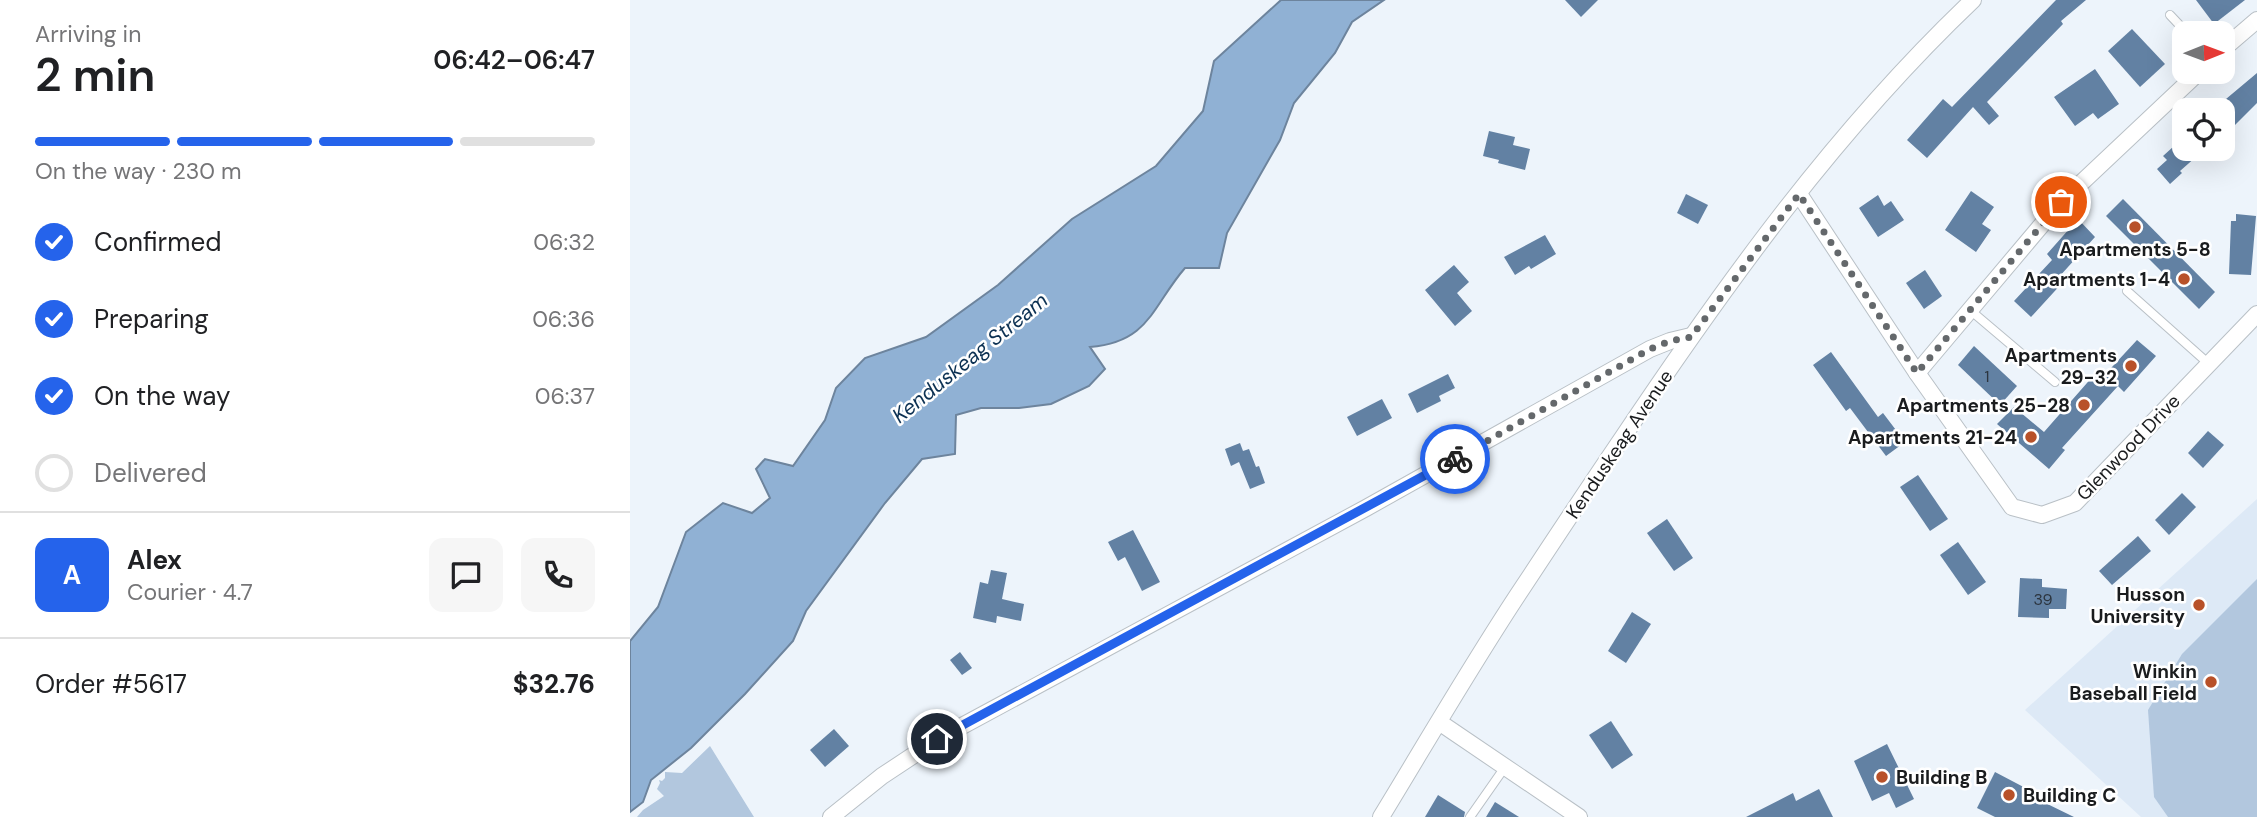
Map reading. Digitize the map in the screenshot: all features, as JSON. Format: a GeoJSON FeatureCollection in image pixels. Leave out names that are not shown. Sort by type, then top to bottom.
{"type":"FeatureCollection","features":[{"type":"Feature","properties":{"kind":"street","name":"Kenduskeag Avenue"},"geometry":{"type":"LineString","coordinates":[[1381,817],[1522,588],[1691,337],[1799,194],[1875,100],[1973,0]]}},
{"type":"Feature","properties":{"kind":"street"},"geometry":{"type":"LineString","coordinates":[[2235,39],[2257,20]]}},
{"type":"Feature","properties":{"kind":"street"},"geometry":{"type":"LineString","coordinates":[[1917,373],[2061,202],[2186,84]]}},
{"type":"Feature","properties":{"kind":"street","name":"Glenwood Drive"},"geometry":{"type":"LineString","coordinates":[[1799,194],[1917,373],[2012,507],[2042,515],[2075,503],[2257,314]]}},
{"type":"Feature","properties":{"kind":"street"},"geometry":{"type":"LineString","coordinates":[[831,817],[882,776],[937,739],[1354,514],[1650,349],[1691,337]]}},
{"type":"Feature","properties":{"kind":"street"},"geometry":{"type":"LineString","coordinates":[[1439,722],[1579,817]]}},
{"type":"Feature","properties":{"kind":"lane"},"geometry":{"type":"LineString","coordinates":[[2170,15],[2176,21]]}},
{"type":"Feature","properties":{"kind":"lane"},"geometry":{"type":"LineString","coordinates":[[2127,291],[2209,364]]}},
{"type":"Feature","properties":{"kind":"lane"},"geometry":{"type":"LineString","coordinates":[[1970,310],[2055,382]]}},
{"type":"Feature","properties":{"kind":"lane"},"geometry":{"type":"LineString","coordinates":[[1470,817],[1504,767]]}},
{"type":"Feature","properties":{"kind":"shaded area","name":"Husson University"},"geometry":{"type":"Polygon","coordinates":[[[2257,499],[2257,817],[2141,817],[2025,710],[2257,499]]]}},
{"type":"Feature","properties":{"kind":"shaded area","name":"Winkin Baseball Field"},"geometry":{"type":"Polygon","coordinates":[[[2257,579],[2257,817],[2168,817],[2154,797],[2148,710],[2182,654],[2257,579]]]}},
{"type":"Feature","properties":{"kind":"shaded area"},"geometry":{"type":"Polygon","coordinates":[[[710,746],[754,817],[637,817],[664,796],[657,789],[659,780],[665,778],[665,772],[682,773],[710,746]]]}},
{"type":"Feature","properties":{"kind":"water","name":"Kenduskeag Stream"},"geometry":{"type":"Polygon","coordinates":[[[1281,0],[1384,0],[1352,22],[1335,53],[1294,103],[1280,140],[1227,233],[1219,268],[1185,268],[1138,330],[1110,344],[1090,347],[1105,369],[1089,386],[1051,404],[1019,408],[981,408],[956,415],[955,454],[922,459],[885,503],[806,611],[793,641],[691,748],[651,780],[643,802],[630,812],[630,641],[658,607],[686,532],[723,503],[752,513],[770,498],[756,469],[765,459],[793,466],[825,420],[836,388],[865,358],[926,337],[998,285],[1072,219],[1156,166],[1203,111],[1214,61],[1281,0]]]}},
{"type":"Feature","properties":{"kind":"building"},"geometry":{"type":"Polygon","coordinates":[[[1565,0],[1598,0],[1581,17],[1565,0]]]}},
{"type":"Feature","properties":{"kind":"building"},"geometry":{"type":"Polygon","coordinates":[[[2056,0],[2086,0],[2061,21],[2063,24],[1987,102],[1999,116],[1989,125],[1973,107],[1927,158],[1907,140],[1943,99],[1952,107],[2056,0]]]}},
{"type":"Feature","properties":{"kind":"building"},"geometry":{"type":"Polygon","coordinates":[[[2196,0],[2245,0],[2218,21],[2212,21],[2196,0]]]}},
{"type":"Feature","properties":{"kind":"building"},"geometry":{"type":"Polygon","coordinates":[[[2132,29],[2165,64],[2140,87],[2108,51],[2132,29]]]}},
{"type":"Feature","properties":{"kind":"building"},"geometry":{"type":"Polygon","coordinates":[[[2095,69],[2119,104],[2098,119],[2093,113],[2075,126],[2054,97],[2095,69]]]}},
{"type":"Feature","properties":{"kind":"building"},"geometry":{"type":"Polygon","coordinates":[[[2257,73],[2257,103],[2235,125],[2235,98],[2227,98],[2257,73]]]}},
{"type":"Feature","properties":{"kind":"building"},"geometry":{"type":"Polygon","coordinates":[[[1489,131],[1515,137],[1513,145],[1530,149],[1525,170],[1483,156],[1489,131]]]}},
{"type":"Feature","properties":{"kind":"building"},"geometry":{"type":"Polygon","coordinates":[[[2172,148],[2172,161],[2191,161],[2170,184],[2157,169],[2167,160],[2163,156],[2172,148]]]}},
{"type":"Feature","properties":{"kind":"building"},"geometry":{"type":"Polygon","coordinates":[[[1971,191],[1994,207],[1982,224],[1991,230],[1976,252],[1945,230],[1971,191]]]}},
{"type":"Feature","properties":{"kind":"building"},"geometry":{"type":"Polygon","coordinates":[[[1686,194],[1708,205],[1698,224],[1677,213],[1686,194]]]}},
{"type":"Feature","properties":{"kind":"building"},"geometry":{"type":"Polygon","coordinates":[[[1878,195],[1884,206],[1891,201],[1904,220],[1878,237],[1859,208],[1878,195]]]}},
{"type":"Feature","properties":{"kind":"building"},"geometry":{"type":"Polygon","coordinates":[[[2123,199],[2215,292],[2199,309],[2106,216],[2123,199]]]}},
{"type":"Feature","properties":{"kind":"building"},"geometry":{"type":"Polygon","coordinates":[[[2236,214],[2256,216],[2251,275],[2229,274],[2231,221],[2236,221],[2236,214]]]}},
{"type":"Feature","properties":{"kind":"building"},"geometry":{"type":"Polygon","coordinates":[[[2078,219],[2095,237],[2059,277],[2064,281],[2031,317],[2014,301],[2052,260],[2047,254],[2078,219]]]}},
{"type":"Feature","properties":{"kind":"building"},"geometry":{"type":"Polygon","coordinates":[[[1545,235],[1556,254],[1515,275],[1504,257],[1545,235]]]}},
{"type":"Feature","properties":{"kind":"building"},"geometry":{"type":"Polygon","coordinates":[[[1454,265],[1469,282],[1457,293],[1472,311],[1455,326],[1425,290],[1454,265]]]}},
{"type":"Feature","properties":{"kind":"building"},"geometry":{"type":"Polygon","coordinates":[[[1925,270],[1942,296],[1924,309],[1906,283],[1925,270]]]}},
{"type":"Feature","properties":{"kind":"building"},"geometry":{"type":"Polygon","coordinates":[[[2137,340],[2156,356],[2124,392],[2118,386],[2062,448],[2065,450],[2049,469],[1997,424],[2014,407],[2044,432],[2094,375],[2100,380],[2137,340]]]}},
{"type":"Feature","properties":{"kind":"building"},"geometry":{"type":"Polygon","coordinates":[[[1974,346],[2017,386],[2000,405],[1958,365],[1974,346]]]}},
{"type":"Feature","properties":{"kind":"building"},"geometry":{"type":"Polygon","coordinates":[[[1831,352],[1878,417],[1883,413],[1905,442],[1886,456],[1850,408],[1846,411],[1813,365],[1831,352]]]}},
{"type":"Feature","properties":{"kind":"building"},"geometry":{"type":"Polygon","coordinates":[[[1448,374],[1455,388],[1439,396],[1441,401],[1417,413],[1408,394],[1448,374]]]}},
{"type":"Feature","properties":{"kind":"building"},"geometry":{"type":"Polygon","coordinates":[[[1382,399],[1392,418],[1357,436],[1347,417],[1382,399]]]}},
{"type":"Feature","properties":{"kind":"building"},"geometry":{"type":"Polygon","coordinates":[[[2208,431],[2224,445],[2203,468],[2188,453],[2208,431]]]}},
{"type":"Feature","properties":{"kind":"building"},"geometry":{"type":"Polygon","coordinates":[[[1240,443],[1243,451],[1249,449],[1265,483],[1250,489],[1239,462],[1231,466],[1225,449],[1240,443]]]}},
{"type":"Feature","properties":{"kind":"building"},"geometry":{"type":"Polygon","coordinates":[[[1918,475],[1948,519],[1930,531],[1900,487],[1918,475]]]}},
{"type":"Feature","properties":{"kind":"building"},"geometry":{"type":"Polygon","coordinates":[[[2182,493],[2196,507],[2169,535],[2155,520],[2182,493]]]}},
{"type":"Feature","properties":{"kind":"building"},"geometry":{"type":"Polygon","coordinates":[[[1667,519],[1693,558],[1674,571],[1647,533],[1667,519]]]}},
{"type":"Feature","properties":{"kind":"building"},"geometry":{"type":"Polygon","coordinates":[[[1133,530],[1160,582],[1142,591],[1125,557],[1118,561],[1108,542],[1133,530]]]}},
{"type":"Feature","properties":{"kind":"building"},"geometry":{"type":"Polygon","coordinates":[[[2138,536],[2151,551],[2112,585],[2099,571],[2138,536]]]}},
{"type":"Feature","properties":{"kind":"building"},"geometry":{"type":"Polygon","coordinates":[[[1958,542],[1986,582],[1968,595],[1940,555],[1958,542]]]}},
{"type":"Feature","properties":{"kind":"building"},"geometry":{"type":"Polygon","coordinates":[[[991,570],[1007,573],[1002,599],[1024,604],[1021,621],[997,616],[996,623],[973,618],[980,582],[988,584],[991,570]]]}},
{"type":"Feature","properties":{"kind":"building"},"geometry":{"type":"Polygon","coordinates":[[[2020,578],[2042,579],[2042,587],[2067,589],[2066,609],[2049,609],[2049,618],[2018,617],[2020,578]]]}},
{"type":"Feature","properties":{"kind":"building"},"geometry":{"type":"Polygon","coordinates":[[[1632,612],[1651,624],[1626,663],[1608,651],[1632,612]]]}},
{"type":"Feature","properties":{"kind":"building"},"geometry":{"type":"Polygon","coordinates":[[[960,652],[972,668],[962,675],[950,660],[960,652]]]}},
{"type":"Feature","properties":{"kind":"building"},"geometry":{"type":"Polygon","coordinates":[[[1611,721],[1633,755],[1612,769],[1589,735],[1611,721]]]}},
{"type":"Feature","properties":{"kind":"building"},"geometry":{"type":"Polygon","coordinates":[[[834,729],[849,746],[825,767],[810,750],[834,729]]]}},
{"type":"Feature","properties":{"kind":"building","name":"Building B"},"geometry":{"type":"Polygon","coordinates":[[[1887,744],[1914,799],[1896,808],[1889,793],[1872,801],[1854,761],[1887,744]]]}},
{"type":"Feature","properties":{"kind":"building","name":"Building C"},"geometry":{"type":"Polygon","coordinates":[[[1995,772],[2035,793],[2033,797],[2074,817],[1995,817],[1977,808],[1995,772]]]}},
{"type":"Feature","properties":{"kind":"building"},"geometry":{"type":"Polygon","coordinates":[[[1819,789],[1833,817],[1746,817],[1793,793],[1796,801],[1819,789]]]}},
{"type":"Feature","properties":{"kind":"building"},"geometry":{"type":"Polygon","coordinates":[[[1438,795],[1465,812],[1464,817],[1425,817],[1438,795]]]}},
{"type":"Feature","properties":{"kind":"building"},"geometry":{"type":"Polygon","coordinates":[[[1495,802],[1519,817],[1486,817],[1495,802]]]}},
{"type":"Feature","properties":{"kind":"way so far"},"geometry":{"type":"LineString","coordinates":[[1455,459],[1650,349],[1691,337],[1799,194],[1917,373],[2061,202]]}},
{"type":"Feature","properties":{"kind":"place","name":"Apartments 5-8"},"geometry":{"type":"Point","coordinates":[2135,227]}},
{"type":"Feature","properties":{"kind":"place","name":"Apartments 1-4"},"geometry":{"type":"Point","coordinates":[2184,279]}},
{"type":"Feature","properties":{"kind":"place","name":"Apartments 29-32"},"geometry":{"type":"Point","coordinates":[2131,366]}},
{"type":"Feature","properties":{"kind":"place","name":"Apartments 25-28"},"geometry":{"type":"Point","coordinates":[2084,405]}},
{"type":"Feature","properties":{"kind":"place","name":"Apartments 21-24"},"geometry":{"type":"Point","coordinates":[2031,437]}},
{"type":"Feature","properties":{"kind":"place","name":"Husson University"},"geometry":{"type":"Point","coordinates":[2199,605]}},
{"type":"Feature","properties":{"kind":"place","name":"Winkin Baseball Field"},"geometry":{"type":"Point","coordinates":[2211,682]}},
{"type":"Feature","properties":{"kind":"place","name":"Building B"},"geometry":{"type":"Point","coordinates":[1882,777]}},
{"type":"Feature","properties":{"kind":"place","name":"Building C"},"geometry":{"type":"Point","coordinates":[2009,795]}},
{"type":"Feature","properties":{"kind":"route"},"geometry":{"type":"LineString","coordinates":[[937,739],[1455,459]]}}]}
